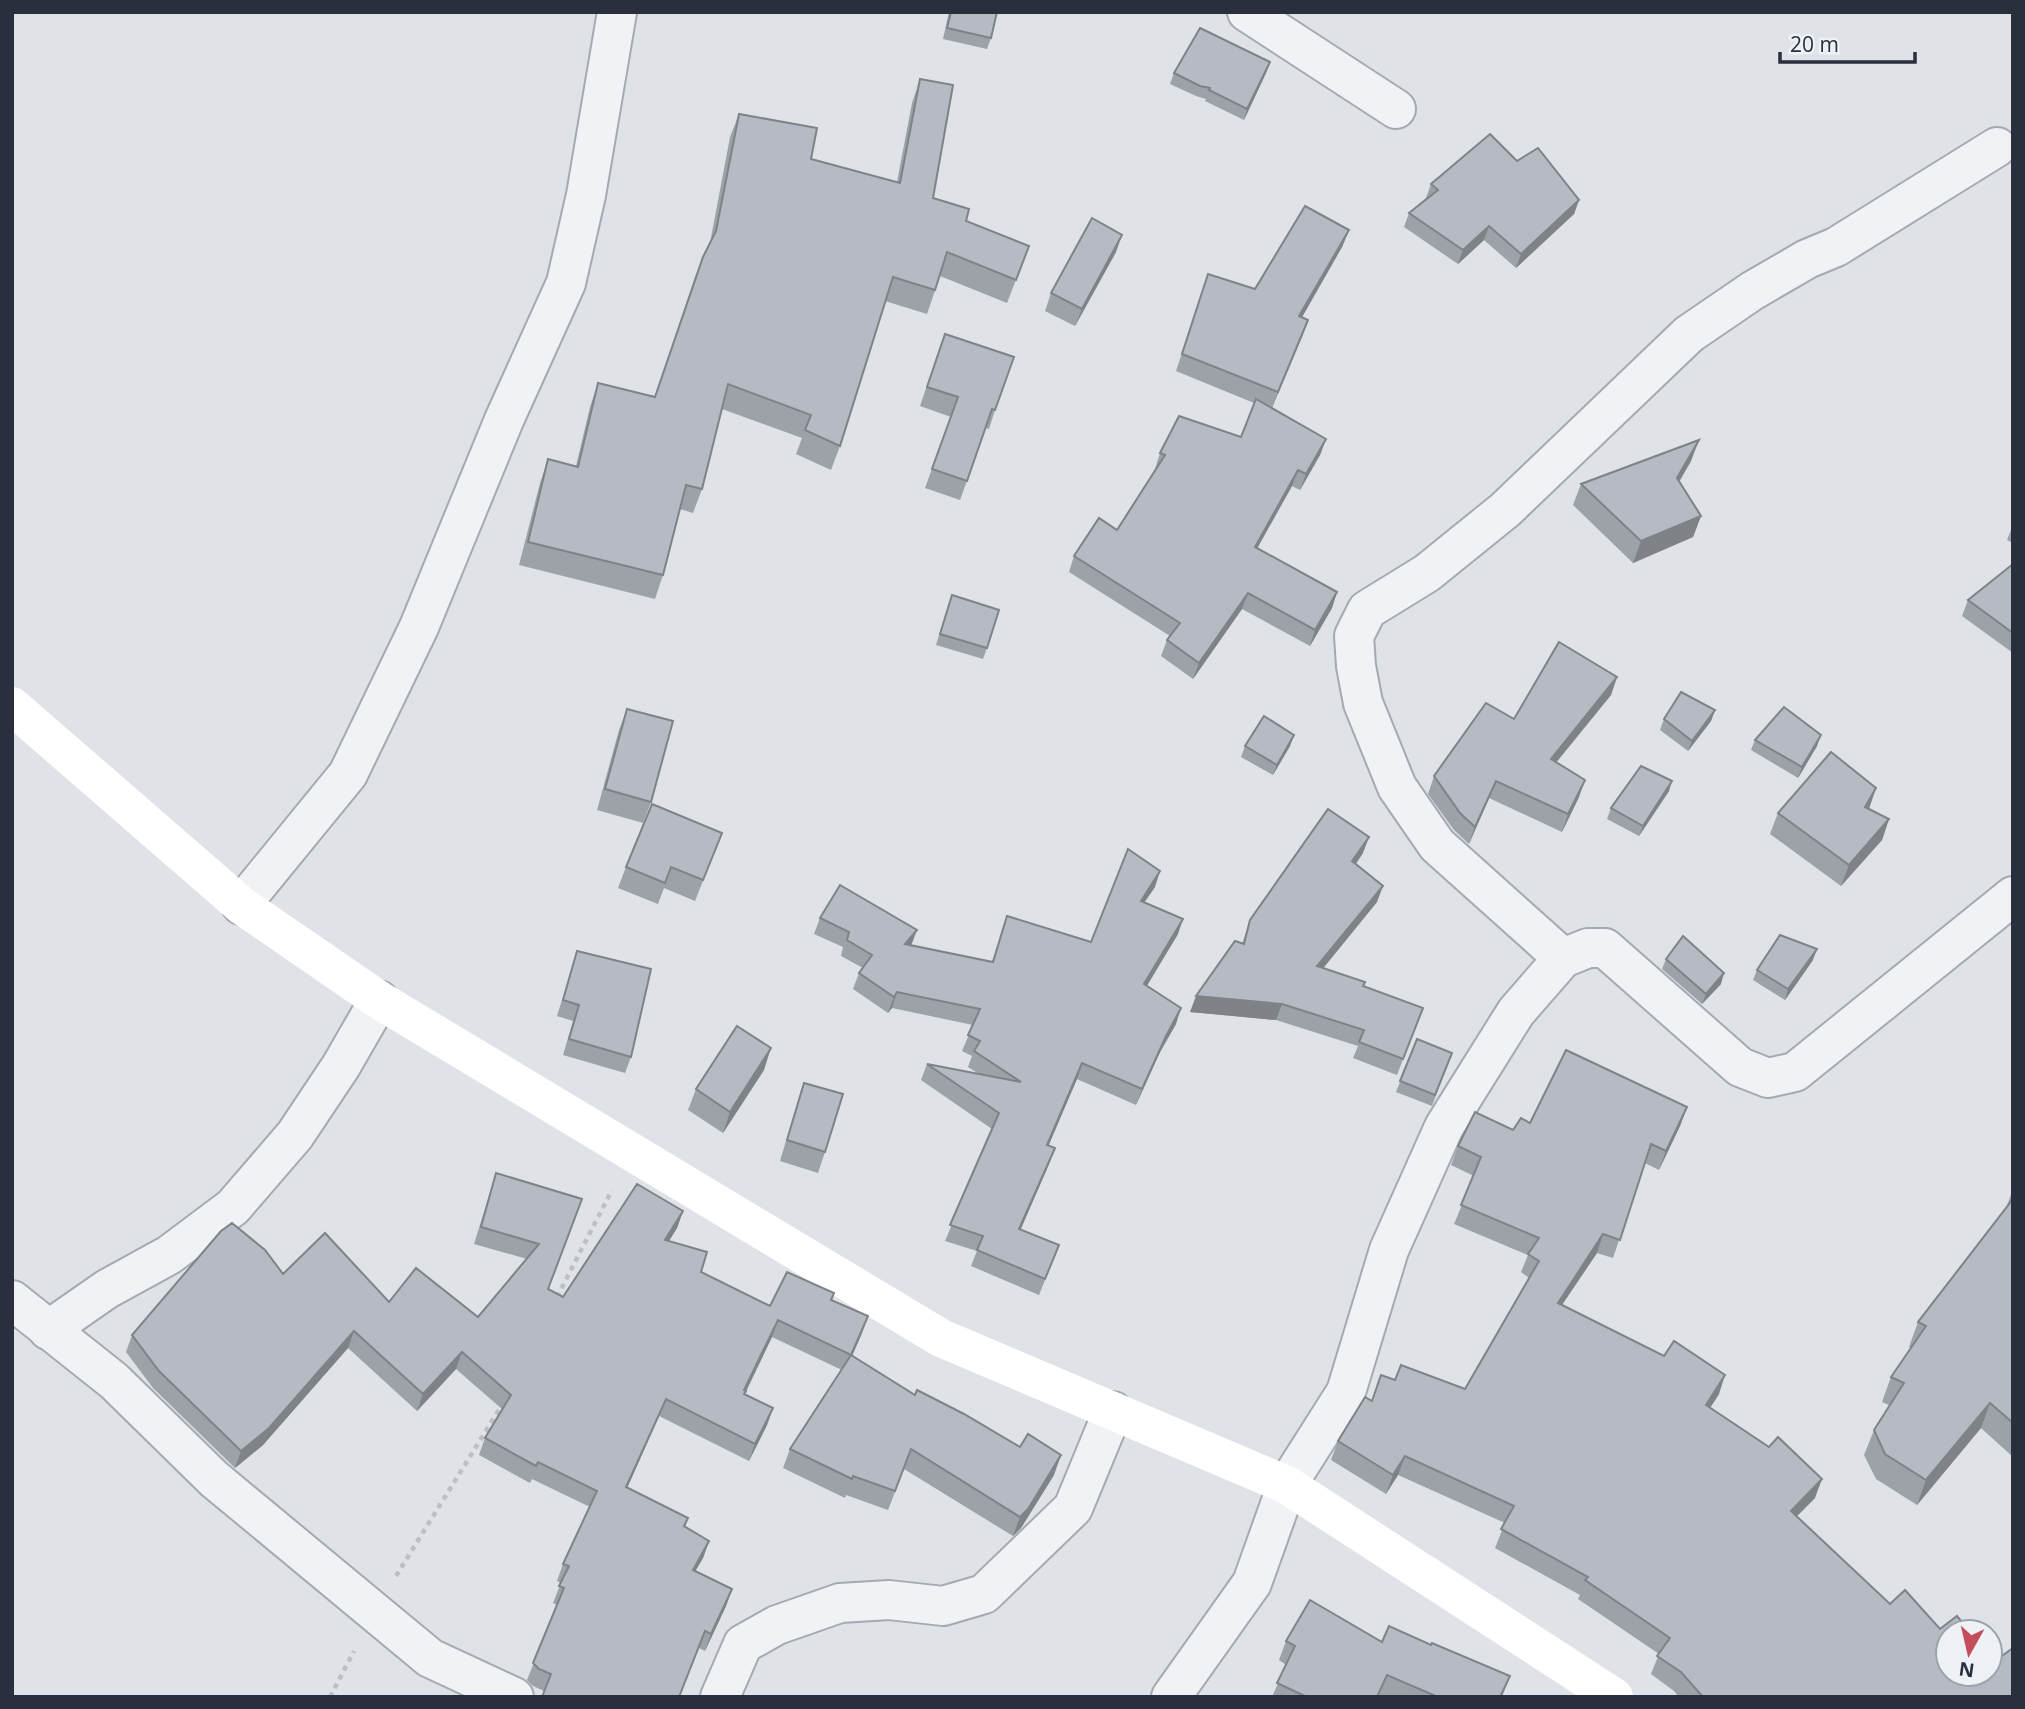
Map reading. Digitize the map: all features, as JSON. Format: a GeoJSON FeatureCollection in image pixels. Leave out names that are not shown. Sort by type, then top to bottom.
{"type":"FeatureCollection","features":[{"type":"Feature","properties":{"kind":"main road"},"geometry":{"type":"LineString","coordinates":[[12,706],[241,905],[379,1000],[941,1338],[1287,1485],[1614,1697]]}},
{"type":"Feature","properties":{"kind":"street"},"geometry":{"type":"LineString","coordinates":[[241,905],[348,774],[419,628],[504,420],[566,283],[586,195],[617,12]]}},
{"type":"Feature","properties":{"kind":"street"},"geometry":{"type":"LineString","coordinates":[[1247,12],[1396,109]]}},
{"type":"Feature","properties":{"kind":"street"},"geometry":{"type":"LineString","coordinates":[[1563,958],[1437,845],[1398,787],[1363,703],[1356,666],[1354,636],[1367,610],[1427,573],[1505,510],[1689,334],[1752,291],[1807,259],[1836,247],[1997,147]]}},
{"type":"Feature","properties":{"kind":"street"},"geometry":{"type":"LineString","coordinates":[[1171,1697],[1252,1583],[1287,1485],[1346,1392],[1389,1250],[1444,1127],[1516,1012],[1563,958],[1588,948],[1605,948],[1740,1067],[1768,1078],[1795,1072],[2013,896]]}},
{"type":"Feature","properties":{"kind":"street"},"geometry":{"type":"LineString","coordinates":[[48,1329],[107,1289],[169,1255],[233,1207],[295,1135],[341,1066],[379,1000]]}},
{"type":"Feature","properties":{"kind":"street"},"geometry":{"type":"LineString","coordinates":[[12,1300],[114,1381],[214,1479],[430,1658],[514,1697]]}},
{"type":"Feature","properties":{"kind":"street"},"geometry":{"type":"LineString","coordinates":[[720,1697],[743,1644],[777,1625],[840,1603],[889,1600],[943,1606],[984,1594],[1073,1508],[1112,1411]]}},
{"type":"Feature","properties":{"kind":"path"},"geometry":{"type":"LineString","coordinates":[[555,1301],[632,1152]]}},
{"type":"Feature","properties":{"kind":"path"},"geometry":{"type":"LineString","coordinates":[[330,1697],[374,1612],[505,1400]]}},
{"type":"Feature","properties":{"kind":"building"},"geometry":{"type":"Polygon","coordinates":[[[951,12],[997,12],[991,38],[947,28],[951,12]]]}},
{"type":"Feature","properties":{"kind":"building"},"geometry":{"type":"Polygon","coordinates":[[[1200,28],[1270,62],[1247,109],[1209,90],[1210,88],[1174,73],[1200,28]]]}},
{"type":"Feature","properties":{"kind":"building"},"geometry":{"type":"Polygon","coordinates":[[[920,79],[953,85],[933,198],[969,209],[966,221],[1029,246],[1016,280],[947,252],[935,290],[893,277],[840,446],[805,430],[811,415],[728,384],[702,489],[686,485],[663,575],[528,542],[548,459],[578,467],[598,383],[655,397],[703,257],[716,231],[739,114],[817,128],[811,159],[900,183],[920,79]]]}},
{"type":"Feature","properties":{"kind":"building"},"geometry":{"type":"Polygon","coordinates":[[[1490,134],[1517,161],[1538,148],[1579,200],[1521,254],[1489,226],[1463,250],[1409,213],[1438,190],[1431,184],[1490,134]]]}},
{"type":"Feature","properties":{"kind":"building"},"geometry":{"type":"Polygon","coordinates":[[[1305,206],[1349,230],[1299,316],[1308,320],[1278,392],[1182,354],[1208,274],[1255,289],[1305,206]]]}},
{"type":"Feature","properties":{"kind":"building"},"geometry":{"type":"Polygon","coordinates":[[[1092,218],[1122,235],[1082,309],[1051,293],[1092,218]]]}},
{"type":"Feature","properties":{"kind":"building"},"geometry":{"type":"Polygon","coordinates":[[[945,334],[1014,357],[995,410],[992,409],[967,481],[932,469],[958,397],[927,387],[945,334]]]}},
{"type":"Feature","properties":{"kind":"building"},"geometry":{"type":"Polygon","coordinates":[[[1256,399],[1326,439],[1306,474],[1298,470],[1255,547],[1337,592],[1315,630],[1248,593],[1199,663],[1167,640],[1180,623],[1074,556],[1099,518],[1117,530],[1165,455],[1160,453],[1179,416],[1241,437],[1256,399]]]}},
{"type":"Feature","properties":{"kind":"building"},"geometry":{"type":"Polygon","coordinates":[[[1699,440],[1677,478],[1701,516],[1641,541],[1581,484],[1699,440]]]}},
{"type":"Feature","properties":{"kind":"building"},"geometry":{"type":"Polygon","coordinates":[[[2013,564],[2013,633],[1968,600],[2013,564]]]}},
{"type":"Feature","properties":{"kind":"building"},"geometry":{"type":"Polygon","coordinates":[[[952,595],[999,610],[987,648],[940,634],[952,595]]]}},
{"type":"Feature","properties":{"kind":"building"},"geometry":{"type":"Polygon","coordinates":[[[1559,642],[1617,677],[1551,759],[1585,780],[1568,814],[1496,781],[1475,827],[1460,813],[1434,776],[1486,703],[1514,719],[1559,642]]]}},
{"type":"Feature","properties":{"kind":"building"},"geometry":{"type":"Polygon","coordinates":[[[1681,692],[1715,710],[1692,741],[1664,719],[1681,692]]]}},
{"type":"Feature","properties":{"kind":"building"},"geometry":{"type":"Polygon","coordinates":[[[1784,707],[1821,735],[1802,767],[1755,740],[1784,707]]]}},
{"type":"Feature","properties":{"kind":"building"},"geometry":{"type":"Polygon","coordinates":[[[627,709],[673,721],[651,802],[605,789],[627,709]]]}},
{"type":"Feature","properties":{"kind":"building"},"geometry":{"type":"Polygon","coordinates":[[[1264,716],[1294,735],[1277,765],[1245,746],[1264,716]]]}},
{"type":"Feature","properties":{"kind":"building"},"geometry":{"type":"Polygon","coordinates":[[[1831,752],[1876,788],[1865,807],[1889,819],[1849,865],[1778,813],[1831,752]]]}},
{"type":"Feature","properties":{"kind":"building"},"geometry":{"type":"Polygon","coordinates":[[[1641,766],[1672,781],[1643,826],[1611,808],[1641,766]]]}},
{"type":"Feature","properties":{"kind":"building"},"geometry":{"type":"Polygon","coordinates":[[[652,804],[722,833],[703,880],[671,867],[665,883],[626,867],[652,804]]]}},
{"type":"Feature","properties":{"kind":"building"},"geometry":{"type":"Polygon","coordinates":[[[1328,809],[1369,837],[1352,861],[1383,886],[1317,966],[1365,982],[1363,986],[1423,1008],[1403,1059],[1359,1042],[1364,1030],[1282,1004],[1196,996],[1235,941],[1244,944],[1250,920],[1328,809]]]}},
{"type":"Feature","properties":{"kind":"building"},"geometry":{"type":"Polygon","coordinates":[[[1128,849],[1160,871],[1141,901],[1183,919],[1144,984],[1181,1008],[1142,1089],[1082,1063],[1047,1145],[1055,1148],[1019,1229],[1059,1245],[1045,1279],[977,1250],[983,1236],[950,1225],[999,1113],[927,1064],[1021,1082],[974,1051],[980,1041],[968,1035],[980,1009],[897,992],[894,997],[859,973],[872,955],[847,940],[849,932],[820,918],[840,885],[917,930],[905,944],[993,962],[1007,916],[1091,942],[1128,849]]]}},
{"type":"Feature","properties":{"kind":"building"},"geometry":{"type":"Polygon","coordinates":[[[1780,935],[1817,949],[1788,989],[1757,970],[1780,935]]]}},
{"type":"Feature","properties":{"kind":"building"},"geometry":{"type":"Polygon","coordinates":[[[1683,936],[1724,973],[1706,994],[1666,959],[1683,936]]]}},
{"type":"Feature","properties":{"kind":"building"},"geometry":{"type":"Polygon","coordinates":[[[577,951],[651,969],[631,1057],[569,1039],[579,1005],[563,1000],[577,951]]]}},
{"type":"Feature","properties":{"kind":"building"},"geometry":{"type":"Polygon","coordinates":[[[737,1026],[771,1048],[730,1112],[696,1089],[737,1026]]]}},
{"type":"Feature","properties":{"kind":"building"},"geometry":{"type":"Polygon","coordinates":[[[1417,1039],[1452,1053],[1435,1095],[1400,1081],[1417,1039]]]}},
{"type":"Feature","properties":{"kind":"building"},"geometry":{"type":"Polygon","coordinates":[[[1566,1050],[1687,1107],[1666,1151],[1651,1144],[1620,1240],[1603,1234],[1558,1303],[1664,1356],[1674,1341],[1725,1375],[1706,1405],[1769,1447],[1778,1437],[1822,1479],[1791,1511],[1890,1604],[1905,1590],[1934,1622],[1934,1688],[2004,1688],[2004,1654],[2013,1648],[2013,1697],[1703,1697],[1681,1672],[1657,1656],[1670,1638],[1585,1580],[1588,1577],[1501,1529],[1514,1506],[1405,1456],[1393,1475],[1338,1441],[1365,1397],[1372,1401],[1381,1375],[1395,1380],[1401,1365],[1465,1389],[1539,1261],[1528,1254],[1539,1238],[1461,1205],[1481,1157],[1458,1146],[1475,1112],[1513,1130],[1521,1118],[1530,1123],[1566,1050]]]}},
{"type":"Feature","properties":{"kind":"building"},"geometry":{"type":"Polygon","coordinates":[[[804,1083],[843,1094],[825,1152],[787,1140],[804,1083]]]}},
{"type":"Feature","properties":{"kind":"building"},"geometry":{"type":"Polygon","coordinates":[[[496,1173],[582,1199],[548,1289],[563,1297],[637,1184],[683,1211],[665,1240],[707,1252],[701,1272],[770,1306],[787,1272],[834,1293],[831,1300],[868,1316],[851,1355],[778,1320],[744,1390],[744,1394],[773,1408],[755,1444],[666,1399],[626,1487],[688,1518],[684,1526],[709,1541],[693,1570],[732,1589],[711,1634],[705,1631],[679,1697],[542,1697],[551,1674],[533,1663],[564,1588],[559,1586],[569,1566],[563,1564],[597,1491],[538,1462],[536,1466],[485,1438],[511,1395],[462,1352],[423,1394],[354,1331],[269,1428],[241,1451],[159,1371],[132,1335],[221,1231],[232,1223],[265,1250],[283,1274],[325,1233],[389,1302],[416,1268],[478,1317],[539,1244],[481,1227],[496,1173]]]}},
{"type":"Feature","properties":{"kind":"building"},"geometry":{"type":"Polygon","coordinates":[[[2013,1199],[2013,1423],[1990,1403],[1926,1480],[1885,1454],[1874,1430],[1904,1383],[1891,1377],[1926,1326],[1918,1322],[2013,1199]]]}},
{"type":"Feature","properties":{"kind":"building"},"geometry":{"type":"Polygon","coordinates":[[[851,1355],[915,1395],[917,1390],[1020,1447],[1028,1434],[1061,1455],[1028,1509],[1020,1517],[911,1449],[895,1491],[853,1476],[852,1479],[790,1449],[851,1355]]]}},
{"type":"Feature","properties":{"kind":"building"},"geometry":{"type":"Polygon","coordinates":[[[1310,1600],[1382,1642],[1389,1626],[1510,1676],[1500,1697],[1438,1697],[1387,1675],[1377,1697],[1307,1697],[1277,1683],[1295,1646],[1286,1641],[1310,1600]]]}}]}
